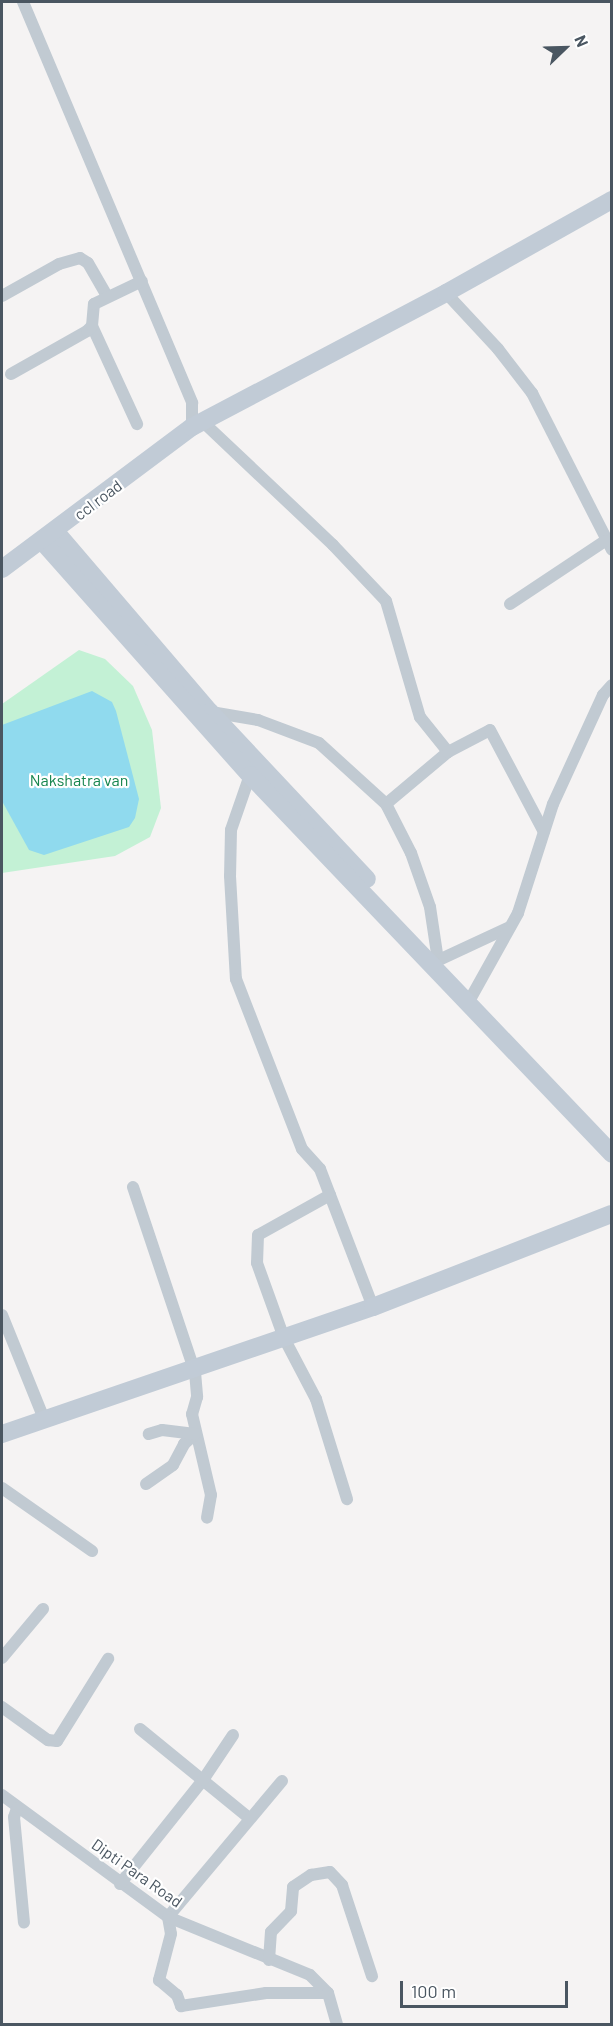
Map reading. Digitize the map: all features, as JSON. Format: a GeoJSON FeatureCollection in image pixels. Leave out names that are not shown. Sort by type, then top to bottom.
{"type":"FeatureCollection","features":[{"type":"Feature","properties":{"kind":"main road","name":"ccl road"},"geometry":{"type":"LineString","coordinates":[[2,569],[197,425],[446,293],[612,200]]}},
{"type":"Feature","properties":{"kind":"main road"},"geometry":{"type":"LineString","coordinates":[[49,536],[210,712],[255,771],[439,956],[471,998],[612,1136]]}},
{"type":"Feature","properties":{"kind":"main road"},"geometry":{"type":"LineString","coordinates":[[49,536],[255,771],[471,998],[612,1154]]}},
{"type":"Feature","properties":{"kind":"main road"},"geometry":{"type":"LineString","coordinates":[[2,1434],[195,1372],[373,1307],[612,1214]]}},
{"type":"Feature","properties":{"kind":"street"},"geometry":{"type":"LineString","coordinates":[[23,2],[142,281],[192,403],[197,425],[333,545],[386,601],[420,717],[448,752]]}},
{"type":"Feature","properties":{"kind":"street"},"geometry":{"type":"LineString","coordinates":[[2,296],[59,264],[80,258],[88,263],[107,296]]}},
{"type":"Feature","properties":{"kind":"street"},"geometry":{"type":"LineString","coordinates":[[137,424],[92,326],[94,304],[142,281]]}},
{"type":"Feature","properties":{"kind":"street"},"geometry":{"type":"LineString","coordinates":[[446,293],[498,349],[532,393],[608,545],[510,604]]}},
{"type":"Feature","properties":{"kind":"street"},"geometry":{"type":"LineString","coordinates":[[11,374],[92,326]]}},
{"type":"Feature","properties":{"kind":"street"},"geometry":{"type":"LineString","coordinates":[[471,998],[510,927],[544,832],[598,706],[612,685]]}},
{"type":"Feature","properties":{"kind":"street"},"geometry":{"type":"LineString","coordinates":[[210,712],[258,720],[319,743],[386,804],[411,853],[430,907],[439,956],[510,927]]}},
{"type":"Feature","properties":{"kind":"street"},"geometry":{"type":"LineString","coordinates":[[386,804],[448,752],[489,730],[544,832]]}},
{"type":"Feature","properties":{"kind":"street"},"geometry":{"type":"LineString","coordinates":[[255,771],[231,830],[230,876],[236,979],[269,1055],[302,1149],[320,1169],[373,1307]]}},
{"type":"Feature","properties":{"kind":"street"},"geometry":{"type":"LineString","coordinates":[[133,1187],[195,1372],[195,1434],[210,1495],[207,1518]]}},
{"type":"Feature","properties":{"kind":"street"},"geometry":{"type":"LineString","coordinates":[[330,1195],[258,1235],[257,1263],[284,1338],[316,1399],[347,1499]]}},
{"type":"Feature","properties":{"kind":"street"},"geometry":{"type":"LineString","coordinates":[[2,1315],[44,1419]]}},
{"type":"Feature","properties":{"kind":"street"},"geometry":{"type":"LineString","coordinates":[[148,1434],[162,1430],[195,1434]]}},
{"type":"Feature","properties":{"kind":"street"},"geometry":{"type":"LineString","coordinates":[[146,1484],[173,1465],[184,1444],[195,1434]]}},
{"type":"Feature","properties":{"kind":"street"},"geometry":{"type":"LineString","coordinates":[[2,1488],[92,1551]]}},
{"type":"Feature","properties":{"kind":"street"},"geometry":{"type":"LineString","coordinates":[[2,1658],[43,1609]]}},
{"type":"Feature","properties":{"kind":"street"},"geometry":{"type":"LineString","coordinates":[[2,1707],[48,1740],[57,1741],[108,1659]]}},
{"type":"Feature","properties":{"kind":"street"},"geometry":{"type":"LineString","coordinates":[[140,1730],[249,1818]]}},
{"type":"Feature","properties":{"kind":"street"},"geometry":{"type":"LineString","coordinates":[[120,1884],[203,1780],[233,1735]]}},
{"type":"Feature","properties":{"kind":"street"},"geometry":{"type":"LineString","coordinates":[[282,1781],[168,1917],[171,1934],[159,1980],[177,1995],[181,2006],[266,1993],[328,1992],[337,2025]]}},
{"type":"Feature","properties":{"kind":"street","name":"Dipti Para Road"},"geometry":{"type":"LineString","coordinates":[[2,1796],[168,1917],[268,1960],[310,1974],[328,1992]]}},
{"type":"Feature","properties":{"kind":"street"},"geometry":{"type":"LineString","coordinates":[[17,1808],[14,1817],[24,1923]]}},
{"type":"Feature","properties":{"kind":"street"},"geometry":{"type":"LineString","coordinates":[[268,1960],[271,1932],[291,1911],[291,1889],[311,1875],[330,1872],[342,1885],[372,1976]]}},
{"type":"Feature","properties":{"kind":"green space","name":"Nakshatra van"},"geometry":{"type":"Polygon","coordinates":[[[79,650],[105,659],[133,686],[152,730],[161,808],[150,837],[115,856],[2,873],[2,704],[79,650]]]}},
{"type":"Feature","properties":{"kind":"water","name":"Nakshatra van"},"geometry":{"type":"Polygon","coordinates":[[[92,691],[112,702],[116,711],[139,799],[135,818],[129,827],[44,855],[29,850],[2,801],[2,725],[92,691]]]}}]}
